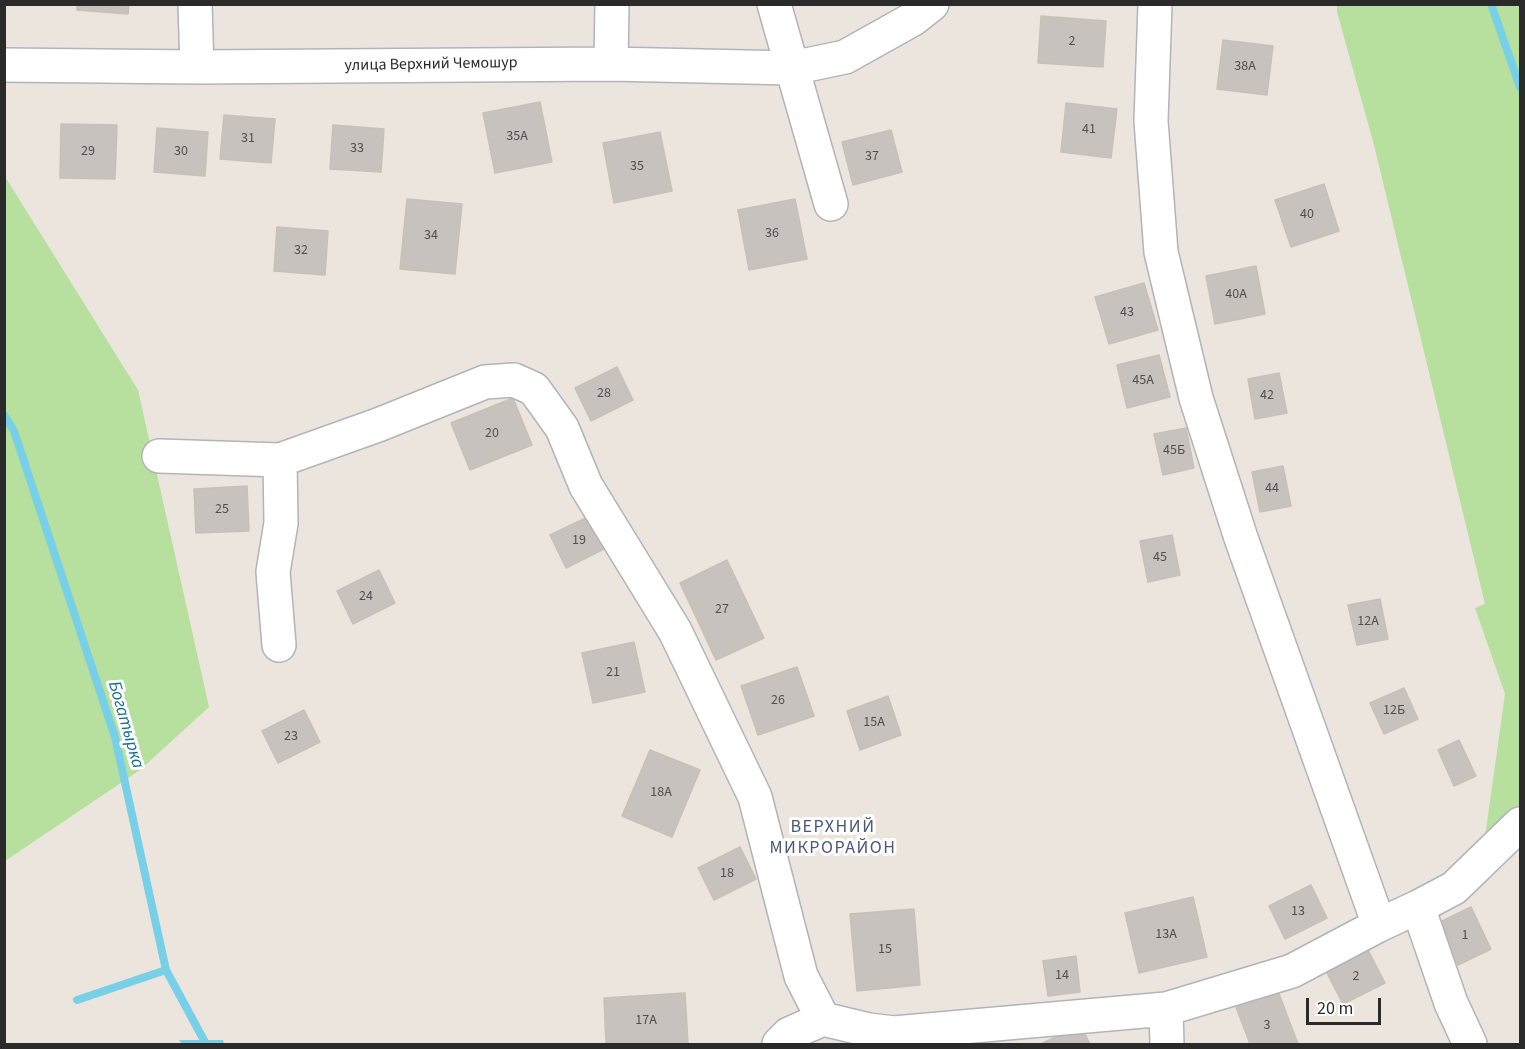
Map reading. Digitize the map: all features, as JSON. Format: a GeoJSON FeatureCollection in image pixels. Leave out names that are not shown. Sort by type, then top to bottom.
{"type":"FeatureCollection","features":[{"type":"Feature","properties":{"kind":"street"},"geometry":{"type":"LineString","coordinates":[[195,4],[197,67]]}},
{"type":"Feature","properties":{"kind":"street"},"geometry":{"type":"LineString","coordinates":[[611,63],[612,4]]}},
{"type":"Feature","properties":{"kind":"street"},"geometry":{"type":"LineString","coordinates":[[774,4],[831,204]]}},
{"type":"Feature","properties":{"kind":"street","name":"улица Верхний Чемошур"},"geometry":{"type":"LineString","coordinates":[[4,65],[197,67],[611,63],[792,69],[845,57],[913,19],[932,4]]}},
{"type":"Feature","properties":{"kind":"street"},"geometry":{"type":"LineString","coordinates":[[1155,4],[1150,122],[1161,252],[1185,353],[1196,398],[1241,538],[1379,925]]}},
{"type":"Feature","properties":{"kind":"street"},"geometry":{"type":"LineString","coordinates":[[159,456],[280,460],[378,425],[486,382],[514,380],[534,389],[562,428],[586,486],[675,631],[755,797],[801,976],[824,1019]]}},
{"type":"Feature","properties":{"kind":"street"},"geometry":{"type":"LineString","coordinates":[[279,645],[273,572],[280,524],[280,460]]}},
{"type":"Feature","properties":{"kind":"street"},"geometry":{"type":"LineString","coordinates":[[779,1044],[789,1034],[824,1019],[869,1030],[894,1033],[1166,1009],[1292,971],[1418,907],[1454,888],[1521,824]]}},
{"type":"Feature","properties":{"kind":"street"},"geometry":{"type":"LineString","coordinates":[[1418,907],[1451,1003],[1470,1044]]}},
{"type":"Feature","properties":{"kind":"street"},"geometry":{"type":"LineString","coordinates":[[1166,1009],[1167,1044]]}},
{"type":"Feature","properties":{"kind":"green space"},"geometry":{"type":"Polygon","coordinates":[[[1337,5],[1520,5],[1520,808],[1485,837],[1505,694],[1475,608],[1485,604],[1374,145],[1337,5]]]}},
{"type":"Feature","properties":{"kind":"green space"},"geometry":{"type":"Polygon","coordinates":[[[4,175],[138,390],[209,707],[140,770],[5,861],[4,175]]]}},
{"type":"Feature","properties":{"kind":"water"},"geometry":{"type":"Polygon","coordinates":[[[179,1040],[223,1040],[224,1044],[182,1044],[179,1040]]]}},
{"type":"Feature","properties":{"kind":"building"},"geometry":{"type":"Polygon","coordinates":[[[77,4],[129,4],[128,14],[77,10],[77,4]]]}},
{"type":"Feature","properties":{"kind":"building"},"geometry":{"type":"Polygon","coordinates":[[[1041,16],[1106,21],[1103,67],[1038,63],[1041,16]]]}},
{"type":"Feature","properties":{"kind":"building"},"geometry":{"type":"Polygon","coordinates":[[[1223,40],[1273,46],[1267,95],[1217,89],[1223,40]]]}},
{"type":"Feature","properties":{"kind":"building"},"geometry":{"type":"Polygon","coordinates":[[[540,102],[552,162],[495,173],[483,113],[540,102]]]}},
{"type":"Feature","properties":{"kind":"building"},"geometry":{"type":"Polygon","coordinates":[[[1066,103],[1117,109],[1111,158],[1061,152],[1066,103]]]}},
{"type":"Feature","properties":{"kind":"building"},"geometry":{"type":"Polygon","coordinates":[[[224,115],[275,119],[271,163],[220,159],[224,115]]]}},
{"type":"Feature","properties":{"kind":"building"},"geometry":{"type":"Polygon","coordinates":[[[61,124],[117,125],[115,179],[60,178],[61,124]]]}},
{"type":"Feature","properties":{"kind":"building"},"geometry":{"type":"Polygon","coordinates":[[[333,125],[384,129],[381,172],[330,169],[333,125]]]}},
{"type":"Feature","properties":{"kind":"building"},"geometry":{"type":"Polygon","coordinates":[[[157,128],[208,132],[205,176],[154,172],[157,128]]]}},
{"type":"Feature","properties":{"kind":"building"},"geometry":{"type":"Polygon","coordinates":[[[891,130],[902,172],[853,185],[842,142],[891,130]]]}},
{"type":"Feature","properties":{"kind":"building"},"geometry":{"type":"Polygon","coordinates":[[[660,132],[672,191],[614,203],[603,143],[660,132]]]}},
{"type":"Feature","properties":{"kind":"building"},"geometry":{"type":"Polygon","coordinates":[[[1324,184],[1339,231],[1291,247],[1275,200],[1324,184]]]}},
{"type":"Feature","properties":{"kind":"building"},"geometry":{"type":"Polygon","coordinates":[[[407,199],[462,204],[455,274],[400,269],[407,199]]]}},
{"type":"Feature","properties":{"kind":"building"},"geometry":{"type":"Polygon","coordinates":[[[795,199],[807,259],[749,270],[738,210],[795,199]]]}},
{"type":"Feature","properties":{"kind":"building"},"geometry":{"type":"Polygon","coordinates":[[[277,227],[328,231],[325,275],[274,271],[277,227]]]}},
{"type":"Feature","properties":{"kind":"building"},"geometry":{"type":"Polygon","coordinates":[[[1256,266],[1265,314],[1215,324],[1206,276],[1256,266]]]}},
{"type":"Feature","properties":{"kind":"building"},"geometry":{"type":"Polygon","coordinates":[[[1144,283],[1158,330],[1109,344],[1095,297],[1144,283]]]}},
{"type":"Feature","properties":{"kind":"building"},"geometry":{"type":"Polygon","coordinates":[[[1159,355],[1170,397],[1127,408],[1117,365],[1159,355]]]}},
{"type":"Feature","properties":{"kind":"building"},"geometry":{"type":"Polygon","coordinates":[[[617,367],[633,400],[591,421],[575,388],[617,367]]]}},
{"type":"Feature","properties":{"kind":"building"},"geometry":{"type":"Polygon","coordinates":[[[1279,373],[1287,413],[1255,419],[1248,379],[1279,373]]]}},
{"type":"Feature","properties":{"kind":"building"},"geometry":{"type":"Polygon","coordinates":[[[513,398],[532,445],[470,470],[451,423],[513,398]]]}},
{"type":"Feature","properties":{"kind":"building"},"geometry":{"type":"Polygon","coordinates":[[[1186,428],[1194,468],[1163,475],[1154,434],[1186,428]]]}},
{"type":"Feature","properties":{"kind":"building"},"geometry":{"type":"Polygon","coordinates":[[[1283,466],[1291,506],[1260,512],[1252,472],[1283,466]]]}},
{"type":"Feature","properties":{"kind":"building"},"geometry":{"type":"Polygon","coordinates":[[[247,486],[249,531],[196,533],[194,489],[247,486]]]}},
{"type":"Feature","properties":{"kind":"building"},"geometry":{"type":"Polygon","coordinates":[[[592,515],[608,547],[566,568],[550,535],[592,515]]]}},
{"type":"Feature","properties":{"kind":"building"},"geometry":{"type":"Polygon","coordinates":[[[1172,535],[1180,575],[1148,582],[1140,541],[1172,535]]]}},
{"type":"Feature","properties":{"kind":"building"},"geometry":{"type":"Polygon","coordinates":[[[727,560],[764,638],[716,660],[680,583],[727,560]]]}},
{"type":"Feature","properties":{"kind":"building"},"geometry":{"type":"Polygon","coordinates":[[[379,570],[395,603],[353,624],[337,591],[379,570]]]}},
{"type":"Feature","properties":{"kind":"building"},"geometry":{"type":"Polygon","coordinates":[[[1380,599],[1388,639],[1357,645],[1348,605],[1380,599]]]}},
{"type":"Feature","properties":{"kind":"building"},"geometry":{"type":"Polygon","coordinates":[[[634,642],[645,692],[593,703],[582,653],[634,642]]]}},
{"type":"Feature","properties":{"kind":"building"},"geometry":{"type":"Polygon","coordinates":[[[797,667],[814,716],[758,735],[741,686],[797,667]]]}},
{"type":"Feature","properties":{"kind":"building"},"geometry":{"type":"Polygon","coordinates":[[[1404,688],[1418,719],[1384,734],[1370,703],[1404,688]]]}},
{"type":"Feature","properties":{"kind":"building"},"geometry":{"type":"Polygon","coordinates":[[[888,696],[901,735],[860,750],[847,711],[888,696]]]}},
{"type":"Feature","properties":{"kind":"building"},"geometry":{"type":"Polygon","coordinates":[[[304,710],[320,742],[278,763],[262,731],[304,710]]]}},
{"type":"Feature","properties":{"kind":"building"},"geometry":{"type":"Polygon","coordinates":[[[1459,740],[1476,776],[1454,786],[1438,750],[1459,740]]]}},
{"type":"Feature","properties":{"kind":"building"},"geometry":{"type":"Polygon","coordinates":[[[650,750],[700,770],[672,837],[622,816],[650,750]]]}},
{"type":"Feature","properties":{"kind":"building"},"geometry":{"type":"Polygon","coordinates":[[[740,847],[756,879],[714,900],[698,868],[740,847]]]}},
{"type":"Feature","properties":{"kind":"building"},"geometry":{"type":"Polygon","coordinates":[[[1311,885],[1327,918],[1285,939],[1269,906],[1311,885]]]}},
{"type":"Feature","properties":{"kind":"building"},"geometry":{"type":"Polygon","coordinates":[[[1193,897],[1207,957],[1139,973],[1125,913],[1193,897]]]}},
{"type":"Feature","properties":{"kind":"building"},"geometry":{"type":"Polygon","coordinates":[[[1471,907],[1491,949],[1458,965],[1438,923],[1471,907]]]}},
{"type":"Feature","properties":{"kind":"building"},"geometry":{"type":"Polygon","coordinates":[[[914,909],[920,985],[857,991],[850,914],[914,909]]]}},
{"type":"Feature","properties":{"kind":"building"},"geometry":{"type":"Polygon","coordinates":[[[1368,950],[1385,983],[1343,1004],[1326,971],[1368,950]]]}},
{"type":"Feature","properties":{"kind":"building"},"geometry":{"type":"Polygon","coordinates":[[[1076,956],[1080,992],[1048,996],[1043,961],[1076,956]]]}},
{"type":"Feature","properties":{"kind":"building"},"geometry":{"type":"Polygon","coordinates":[[[1278,991],[1298,1044],[1250,1044],[1236,1007],[1278,991]]]}},
{"type":"Feature","properties":{"kind":"building"},"geometry":{"type":"Polygon","coordinates":[[[685,993],[688,1044],[606,1044],[604,998],[685,993]]]}},
{"type":"Feature","properties":{"kind":"building"},"geometry":{"type":"Polygon","coordinates":[[[1080,1025],[1090,1044],[1041,1044],[1080,1025]]]}},
{"type":"Feature","properties":{"kind":"waterway"},"geometry":{"type":"LineString","coordinates":[[1491,4],[1520,87]]}},
{"type":"Feature","properties":{"kind":"waterway","name":"Богатырка"},"geometry":{"type":"LineString","coordinates":[[4,415],[14,431],[115,737],[166,970],[206,1044]]}},
{"type":"Feature","properties":{"kind":"waterway"},"geometry":{"type":"LineString","coordinates":[[77,1000],[166,970]]}},
{"type":"Feature","properties":{"kind":"district","name":"ВЕРХНИЙ МИКРОРАЙОН"},"geometry":{"type":"Point","coordinates":[833,838]}}]}
